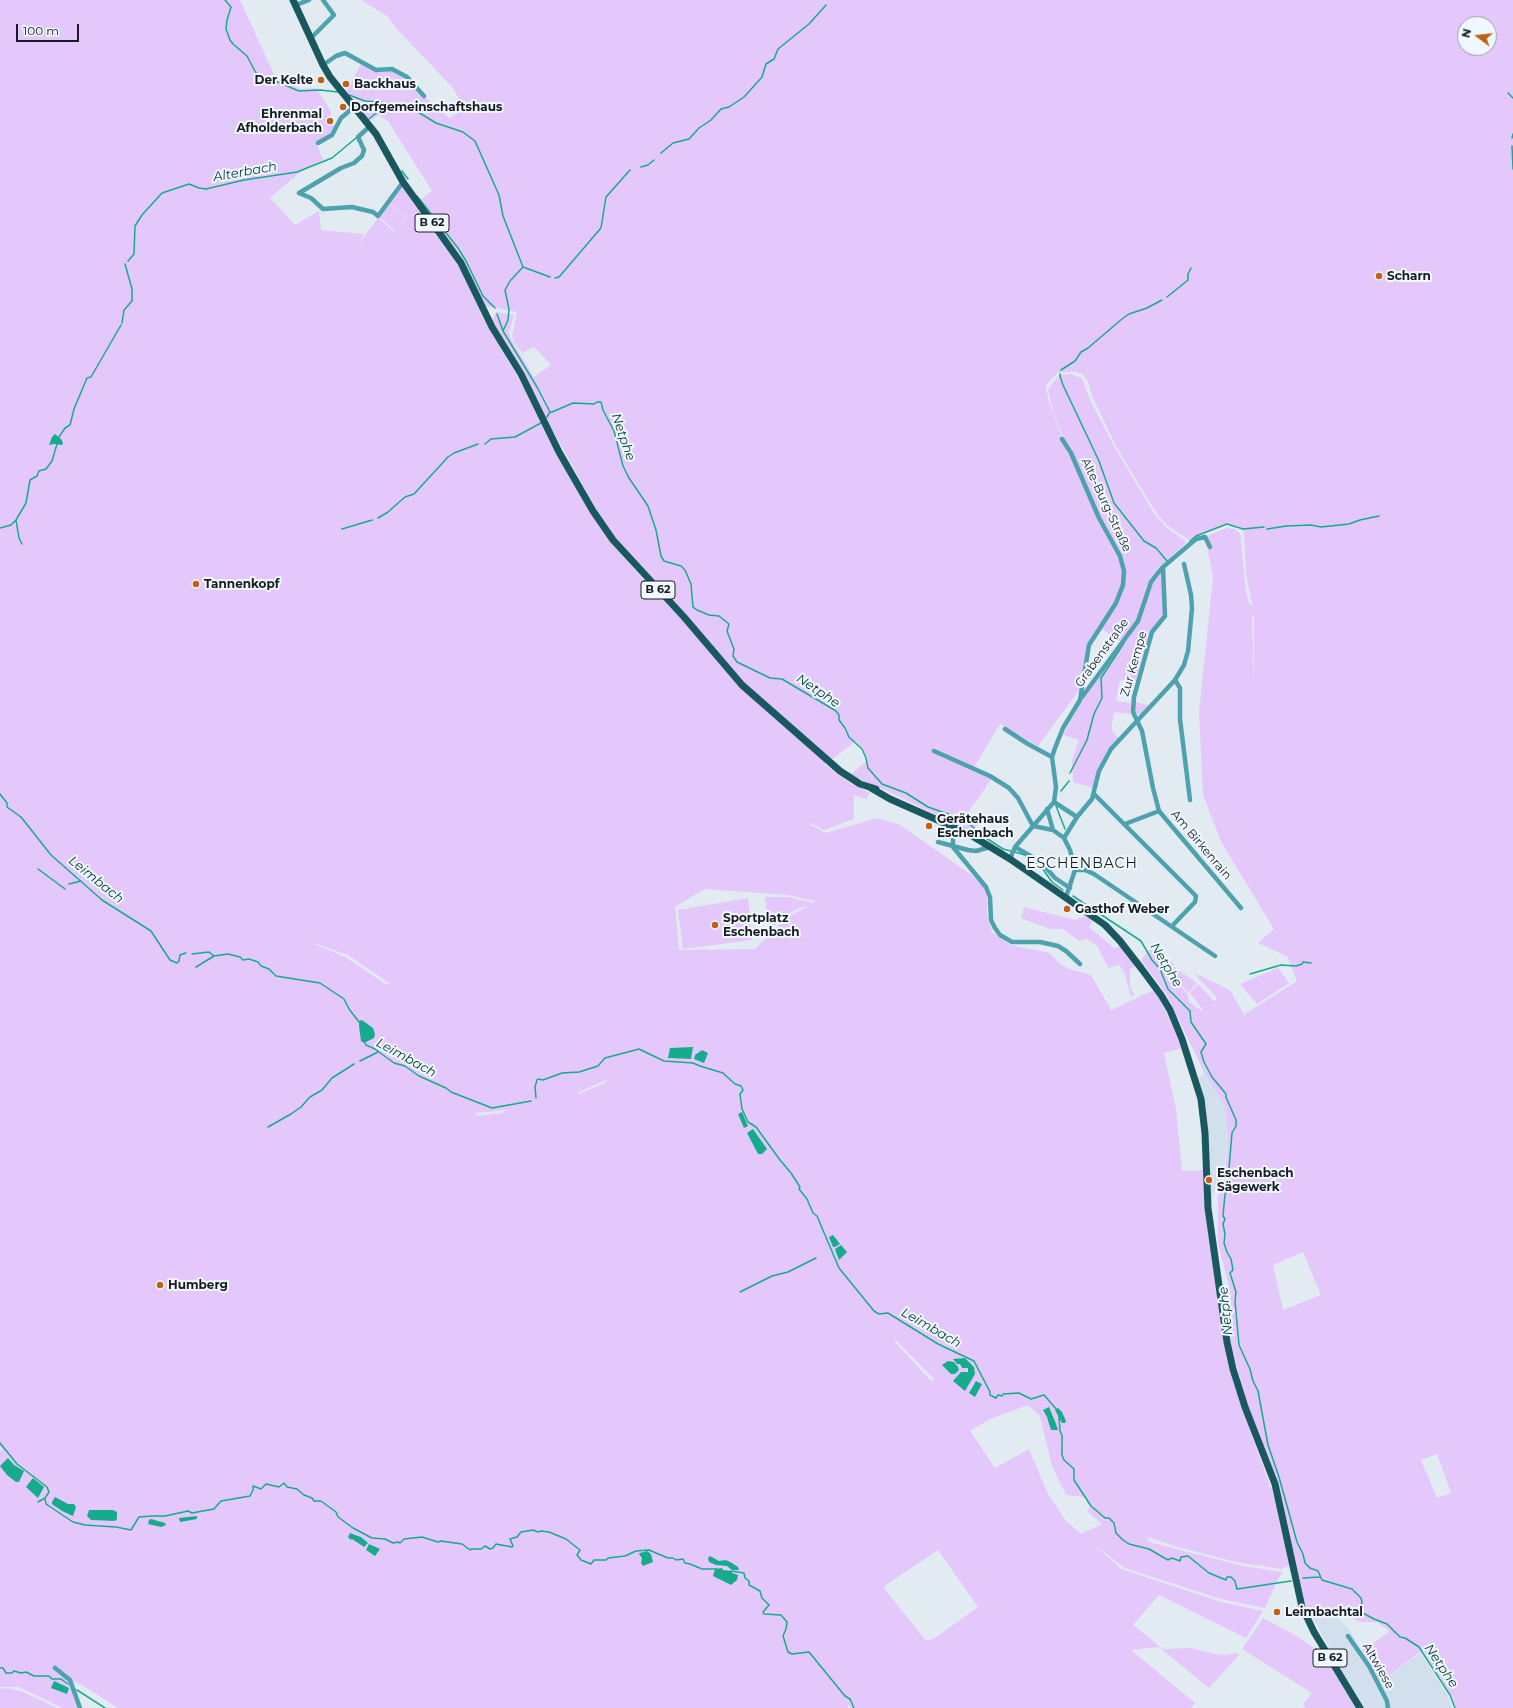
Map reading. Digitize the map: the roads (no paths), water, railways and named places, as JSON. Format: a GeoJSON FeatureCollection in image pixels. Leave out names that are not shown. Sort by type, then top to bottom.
{"type":"FeatureCollection","features":[{"type":"Feature","properties":{"kind":"main road","name":"B 62"},"geometry":{"type":"LineString","coordinates":[[295,3],[323,65],[339,90],[385,148],[403,182],[457,257],[492,327],[524,381],[559,452],[593,511],[613,540],[684,617],[742,685],[828,762],[852,780],[893,796],[913,808],[957,828],[1010,857],[1105,925],[1120,941],[1161,995],[1182,1039],[1200,1099],[1204,1118],[1208,1208],[1226,1335],[1233,1369],[1245,1407],[1275,1484],[1302,1607],[1314,1632],[1360,1708]]}},
{"type":"Feature","properties":{"kind":"street"},"geometry":{"type":"LineString","coordinates":[[295,3],[309,0]]}},
{"type":"Feature","properties":{"kind":"street"},"geometry":{"type":"LineString","coordinates":[[311,38],[334,15],[323,0]]}},
{"type":"Feature","properties":{"kind":"street"},"geometry":{"type":"LineString","coordinates":[[323,65],[336,56],[345,53],[376,70],[392,69],[407,77],[424,96]]}},
{"type":"Feature","properties":{"kind":"street"},"geometry":{"type":"LineString","coordinates":[[318,143],[332,135],[341,118],[354,107]]}},
{"type":"Feature","properties":{"kind":"street"},"geometry":{"type":"LineString","coordinates":[[369,126],[358,137],[364,150],[362,156],[354,163],[341,168],[299,193],[311,198],[323,209],[352,207],[368,210],[378,216],[403,182]]}},
{"type":"Feature","properties":{"kind":"street","name":"Alte-Burg-Straße"},"geometry":{"type":"LineString","coordinates":[[1052,757],[1064,728],[1080,700],[1089,645],[1121,594],[1124,571],[1117,551],[1099,518],[1071,453],[1062,439]]}},
{"type":"Feature","properties":{"kind":"street","name":"Grabenstraße"},"geometry":{"type":"LineString","coordinates":[[1080,700],[1138,621],[1151,582],[1163,567],[1196,539],[1205,537],[1210,547]]}},
{"type":"Feature","properties":{"kind":"street"},"geometry":{"type":"LineString","coordinates":[[1064,838],[1077,817],[1090,802],[1094,794],[1099,771],[1111,749],[1175,680],[1184,665],[1188,651],[1191,629],[1191,595],[1184,564]]}},
{"type":"Feature","properties":{"kind":"street","name":"Zur Kempe"},"geometry":{"type":"LineString","coordinates":[[1137,721],[1133,712],[1137,683],[1152,632],[1165,616],[1163,567]]}},
{"type":"Feature","properties":{"kind":"street"},"geometry":{"type":"LineString","coordinates":[[1175,680],[1180,688],[1180,719],[1190,800]]}},
{"type":"Feature","properties":{"kind":"street","name":"Am Birkenrain"},"geometry":{"type":"LineString","coordinates":[[1137,721],[1142,732],[1152,788],[1159,812],[1241,908]]}},
{"type":"Feature","properties":{"kind":"street"},"geometry":{"type":"LineString","coordinates":[[1005,729],[1022,741],[1052,757],[1056,787],[1054,802],[1014,848],[1010,857]]}},
{"type":"Feature","properties":{"kind":"street"},"geometry":{"type":"LineString","coordinates":[[934,752],[990,776],[1007,787],[1018,798],[1033,826]]}},
{"type":"Feature","properties":{"kind":"street"},"geometry":{"type":"LineString","coordinates":[[1094,794],[1196,896],[1195,902],[1172,926]]}},
{"type":"Feature","properties":{"kind":"street"},"geometry":{"type":"LineString","coordinates":[[1054,802],[1077,817]]}},
{"type":"Feature","properties":{"kind":"street"},"geometry":{"type":"LineString","coordinates":[[1047,809],[1053,830]]}},
{"type":"Feature","properties":{"kind":"street"},"geometry":{"type":"LineString","coordinates":[[1125,824],[1159,812]]}},
{"type":"Feature","properties":{"kind":"street"},"geometry":{"type":"LineString","coordinates":[[1033,826],[1053,830],[1064,838],[1072,857],[1075,870],[1066,898]]}},
{"type":"Feature","properties":{"kind":"street"},"geometry":{"type":"LineString","coordinates":[[957,828],[953,837],[953,847],[986,887],[990,897],[991,920],[1000,935],[1012,942],[1040,942],[1058,946],[1080,964]]}},
{"type":"Feature","properties":{"kind":"street"},"geometry":{"type":"LineString","coordinates":[[938,842],[971,851],[991,847]]}},
{"type":"Feature","properties":{"kind":"street"},"geometry":{"type":"LineString","coordinates":[[1014,848],[1041,862],[1055,878],[1070,888]]}},
{"type":"Feature","properties":{"kind":"street"},"geometry":{"type":"LineString","coordinates":[[1075,870],[1086,870],[1094,874],[1215,956]]}},
{"type":"Feature","properties":{"kind":"street","name":"Altwiese"},"geometry":{"type":"LineString","coordinates":[[1348,1636],[1369,1666],[1387,1701],[1388,1708]]}},
{"type":"Feature","properties":{"kind":"street"},"geometry":{"type":"LineString","coordinates":[[55,1668],[70,1680],[80,1708]]}},
{"type":"Feature","properties":{"kind":"waterway","name":"Netphe"},"geometry":{"type":"LineString","coordinates":[[225,0],[231,7],[226,29],[230,40],[247,56],[256,73],[299,91],[320,90],[338,92]]}},
{"type":"Feature","properties":{"kind":"waterway"},"geometry":{"type":"LineString","coordinates":[[661,153],[673,143],[689,139],[721,109],[729,107],[744,97],[762,77],[766,64],[774,59],[778,49],[809,24],[826,5]]}},
{"type":"Feature","properties":{"kind":"waterway"},"geometry":{"type":"LineString","coordinates":[[1508,93],[1513,98]]}},
{"type":"Feature","properties":{"kind":"waterway","name":"Netphe"},"geometry":{"type":"LineString","coordinates":[[349,95],[365,101],[388,103],[418,112],[436,123],[463,132],[475,141],[499,195],[503,216],[523,267],[510,281],[505,290],[509,309],[508,320],[503,331],[537,387],[550,412],[573,403],[594,404],[601,402],[603,410],[614,431],[623,466],[629,478],[648,506],[656,530],[661,556],[664,561],[681,566],[685,570],[691,584],[693,607],[709,615],[719,616],[729,624],[727,631],[734,649],[733,656],[737,662],[770,678],[782,679],[836,711],[839,715],[839,720],[849,737],[862,749],[868,768],[882,784],[906,793],[928,807],[965,820],[983,836],[1003,849],[1011,851]]}},
{"type":"Feature","properties":{"kind":"waterway","name":"Alterbach"},"geometry":{"type":"LineString","coordinates":[[369,119],[388,103]]}},
{"type":"Feature","properties":{"kind":"waterway"},"geometry":{"type":"LineString","coordinates":[[1512,138],[1513,134]]}},
{"type":"Feature","properties":{"kind":"waterway","name":"Alterbach"},"geometry":{"type":"LineString","coordinates":[[128,261],[134,254],[135,226],[142,215],[162,193],[189,184],[206,189],[244,180],[297,172],[332,158],[356,138]]}},
{"type":"Feature","properties":{"kind":"waterway"},"geometry":{"type":"LineString","coordinates":[[1512,146],[1513,169]]}},
{"type":"Feature","properties":{"kind":"waterway"},"geometry":{"type":"LineString","coordinates":[[641,167],[648,165],[654,160]]}},
{"type":"Feature","properties":{"kind":"waterway"},"geometry":{"type":"LineString","coordinates":[[555,278],[559,277],[601,228],[606,197],[630,170]]}},
{"type":"Feature","properties":{"kind":"waterway"},"geometry":{"type":"LineString","coordinates":[[402,171],[408,179]]}},
{"type":"Feature","properties":{"kind":"waterway"},"geometry":{"type":"LineString","coordinates":[[417,196],[458,248],[483,296],[495,308]]}},
{"type":"Feature","properties":{"kind":"waterway","name":"Alterbach"},"geometry":{"type":"LineString","coordinates":[[122,323],[124,310],[132,301],[132,289],[125,264]]}},
{"type":"Feature","properties":{"kind":"waterway"},"geometry":{"type":"LineString","coordinates":[[523,267],[550,277]]}},
{"type":"Feature","properties":{"kind":"waterway"},"geometry":{"type":"LineString","coordinates":[[1167,297],[1188,280],[1188,274],[1191,268]]}},
{"type":"Feature","properties":{"kind":"waterway"},"geometry":{"type":"LineString","coordinates":[[1061,370],[1075,361],[1081,352],[1088,348],[1129,314],[1147,308],[1162,300]]}},
{"type":"Feature","properties":{"kind":"waterway"},"geometry":{"type":"LineString","coordinates":[[497,314],[503,331]]}},
{"type":"Feature","properties":{"kind":"waterway","name":"Alterbach"},"geometry":{"type":"LineString","coordinates":[[59,437],[65,428],[70,425],[74,409],[87,378],[91,377],[121,325]]}},
{"type":"Feature","properties":{"kind":"waterway"},"geometry":{"type":"LineString","coordinates":[[1060,374],[1063,385],[1099,461],[1114,503],[1144,541],[1156,548],[1167,561]]}},
{"type":"Feature","properties":{"kind":"waterway","name":"Netphe"},"geometry":{"type":"LineString","coordinates":[[547,417],[550,412]]}},
{"type":"Feature","properties":{"kind":"waterway"},"geometry":{"type":"LineString","coordinates":[[485,444],[491,439],[515,437],[541,423]]}},
{"type":"Feature","properties":{"kind":"waterway","name":"Alterbach"},"geometry":{"type":"LineString","coordinates":[[0,528],[11,525],[16,520],[26,503],[30,480],[37,476],[39,471],[46,469],[52,461],[57,444]]}},
{"type":"Feature","properties":{"kind":"waterway"},"geometry":{"type":"LineString","coordinates":[[378,518],[388,512],[405,497],[414,494],[448,457],[454,453],[478,444]]}},
{"type":"Feature","properties":{"kind":"waterway"},"geometry":{"type":"LineString","coordinates":[[1267,529],[1286,526],[1311,525],[1321,527],[1349,524],[1379,516]]}},
{"type":"Feature","properties":{"kind":"waterway"},"geometry":{"type":"LineString","coordinates":[[16,520],[19,538],[22,544]]}},
{"type":"Feature","properties":{"kind":"waterway"},"geometry":{"type":"LineString","coordinates":[[342,529],[372,520]]}},
{"type":"Feature","properties":{"kind":"waterway"},"geometry":{"type":"LineString","coordinates":[[1190,541],[1196,536],[1227,524],[1243,529],[1264,527]]}},
{"type":"Feature","properties":{"kind":"waterway"},"geometry":{"type":"LineString","coordinates":[[1070,773],[1087,740],[1094,714],[1102,698],[1101,678],[1124,643]]}},
{"type":"Feature","properties":{"kind":"waterway"},"geometry":{"type":"LineString","coordinates":[[1061,791],[1069,781]]}},
{"type":"Feature","properties":{"kind":"waterway","name":"Leimbach"},"geometry":{"type":"LineString","coordinates":[[0,794],[7,803],[7,807],[21,817],[51,855],[102,900],[151,931],[170,960],[177,963],[180,955],[186,953]]}},
{"type":"Feature","properties":{"kind":"waterway"},"geometry":{"type":"LineString","coordinates":[[1056,806],[1065,829]]}},
{"type":"Feature","properties":{"kind":"waterway","name":"Netphe"},"geometry":{"type":"LineString","coordinates":[[1015,852],[1025,855],[1034,861],[1042,868],[1052,882],[1063,890]]}},
{"type":"Feature","properties":{"kind":"waterway"},"geometry":{"type":"LineString","coordinates":[[38,869],[65,889]]}},
{"type":"Feature","properties":{"kind":"waterway"},"geometry":{"type":"LineString","coordinates":[[69,884],[81,881]]}},
{"type":"Feature","properties":{"kind":"waterway","name":"Netphe"},"geometry":{"type":"LineString","coordinates":[[1073,896],[1141,941],[1152,960],[1160,969],[1168,989],[1190,1011],[1191,1022],[1206,1044],[1201,1052],[1204,1062],[1212,1077],[1226,1094],[1236,1120],[1236,1126],[1232,1133],[1227,1192],[1225,1194],[1223,1216],[1225,1219],[1223,1224],[1225,1234],[1224,1243],[1231,1259],[1233,1270],[1230,1273],[1236,1292],[1235,1301],[1239,1345],[1258,1391],[1268,1445],[1279,1477],[1297,1542],[1303,1554],[1305,1563],[1310,1568],[1318,1571],[1322,1580],[1352,1589],[1361,1598],[1361,1612],[1387,1624],[1400,1637],[1405,1638],[1419,1647],[1450,1695],[1455,1708]]}},
{"type":"Feature","properties":{"kind":"waterway","name":"Leimbach"},"geometry":{"type":"LineString","coordinates":[[192,954],[209,952],[214,956],[228,954],[240,957],[243,960],[249,959],[258,962],[261,966],[269,969],[276,976],[320,983],[344,999],[349,1009],[359,1022]]}},
{"type":"Feature","properties":{"kind":"waterway"},"geometry":{"type":"LineString","coordinates":[[196,967],[214,956]]}},
{"type":"Feature","properties":{"kind":"waterway"},"geometry":{"type":"LineString","coordinates":[[1250,974],[1281,965],[1296,966],[1302,964],[1303,962],[1311,963]]}},
{"type":"Feature","properties":{"kind":"waterway","name":"Leimbach"},"geometry":{"type":"LineString","coordinates":[[364,1041],[366,1045],[375,1049],[394,1063],[405,1066],[419,1076],[446,1088],[451,1092],[492,1108],[531,1101]]}},
{"type":"Feature","properties":{"kind":"waterway","name":"Leimbach"},"geometry":{"type":"LineString","coordinates":[[536,1098],[535,1087],[538,1079],[543,1080],[562,1073],[579,1072],[598,1066],[605,1058],[639,1049],[664,1061],[693,1063],[723,1073],[735,1084],[741,1086],[743,1090],[740,1094],[742,1109],[748,1122],[756,1127],[791,1173],[800,1187],[799,1189],[807,1199],[813,1213],[817,1216],[839,1268],[874,1311],[879,1314],[888,1313],[938,1344],[974,1361],[990,1392],[990,1395],[996,1398],[998,1395],[1002,1396],[1003,1394],[1019,1393],[1031,1399],[1044,1395],[1058,1411]]}},
{"type":"Feature","properties":{"kind":"waterway"},"geometry":{"type":"LineString","coordinates":[[360,1061],[378,1052]]}},
{"type":"Feature","properties":{"kind":"waterway"},"geometry":{"type":"LineString","coordinates":[[268,1127],[301,1107],[310,1097],[322,1090],[332,1078],[354,1064]]}},
{"type":"Feature","properties":{"kind":"waterway"},"geometry":{"type":"LineString","coordinates":[[740,1292],[772,1276],[788,1272],[816,1258]]}},
{"type":"Feature","properties":{"kind":"waterway","name":"Leimbach"},"geometry":{"type":"LineString","coordinates":[[1059,1416],[1060,1431],[1062,1435],[1062,1455],[1064,1460],[1074,1469],[1074,1480],[1091,1506],[1105,1518],[1109,1518],[1114,1523],[1116,1533],[1123,1540],[1129,1544],[1149,1549],[1168,1560],[1172,1558],[1180,1561],[1181,1557],[1188,1556],[1209,1573],[1226,1580],[1227,1577],[1231,1577],[1235,1581],[1237,1589],[1291,1581]]}},
{"type":"Feature","properties":{"kind":"waterway"},"geometry":{"type":"LineString","coordinates":[[0,1443],[17,1464],[47,1487],[49,1492],[45,1498],[46,1504],[73,1522],[85,1525],[116,1527],[131,1530],[139,1517],[165,1516],[188,1511],[192,1513],[214,1509],[221,1501],[250,1496],[253,1486],[261,1489],[266,1484],[279,1487],[284,1483],[287,1487],[297,1489],[304,1495],[312,1498],[314,1501],[321,1501],[336,1512],[338,1517],[353,1528],[372,1538],[385,1539],[393,1543],[400,1543],[404,1539],[422,1537],[438,1542],[441,1541],[462,1544],[470,1550],[481,1549],[485,1546],[490,1549],[496,1544],[512,1547],[513,1546],[510,1539],[517,1537],[521,1532],[533,1530],[538,1532],[549,1532],[566,1539],[580,1550],[577,1555],[581,1560],[591,1564],[594,1560],[606,1560],[608,1558],[625,1556],[636,1551],[649,1550],[668,1558],[673,1558],[676,1560],[683,1559],[685,1563],[702,1569],[717,1569]]}},
{"type":"Feature","properties":{"kind":"waterway"},"geometry":{"type":"LineString","coordinates":[[38,1502],[45,1498]]}},
{"type":"Feature","properties":{"kind":"waterway"},"geometry":{"type":"LineString","coordinates":[[731,1571],[744,1573],[745,1578],[749,1581],[749,1585],[760,1591],[762,1598],[769,1605],[763,1612],[764,1614],[781,1615],[787,1622],[783,1636],[788,1652],[792,1654],[809,1652],[845,1696],[850,1699],[854,1708]]}},
{"type":"Feature","properties":{"kind":"waterway","name":"Leimbach"},"geometry":{"type":"LineString","coordinates":[[1303,1578],[1320,1577]]}},
{"type":"Feature","properties":{"kind":"waterway"},"geometry":{"type":"LineString","coordinates":[[0,1668],[3,1668],[6,1673],[12,1673],[14,1671],[21,1673],[26,1672],[34,1676],[49,1676],[52,1679]]}},
{"type":"Feature","properties":{"kind":"waterway"},"geometry":{"type":"LineString","coordinates":[[52,1679],[61,1679],[68,1684]]}},
{"type":"Feature","properties":{"kind":"waterway"},"geometry":{"type":"LineString","coordinates":[[77,1690],[105,1708]]}},
{"type":"Feature","properties":{"kind":"place","name":"Der Kelte"},"geometry":{"type":"Point","coordinates":[321,80]}},
{"type":"Feature","properties":{"kind":"place","name":"Backhaus"},"geometry":{"type":"Point","coordinates":[346,84]}},
{"type":"Feature","properties":{"kind":"place","name":"Dorfgemeinschaftshaus"},"geometry":{"type":"Point","coordinates":[343,107]}},
{"type":"Feature","properties":{"kind":"place","name":"Ehrenmal Afholderbach"},"geometry":{"type":"Point","coordinates":[330,121]}},
{"type":"Feature","properties":{"kind":"place","name":"Scharn"},"geometry":{"type":"Point","coordinates":[1379,276]}},
{"type":"Feature","properties":{"kind":"place","name":"Tannenkopf"},"geometry":{"type":"Point","coordinates":[196,584]}},
{"type":"Feature","properties":{"kind":"place","name":"Gerätehaus Eschenbach"},"geometry":{"type":"Point","coordinates":[929,826]}},
{"type":"Feature","properties":{"kind":"place","name":"Gasthof Weber"},"geometry":{"type":"Point","coordinates":[1067,909]}},
{"type":"Feature","properties":{"kind":"place","name":"Sportplatz Eschenbach"},"geometry":{"type":"Point","coordinates":[715,925]}},
{"type":"Feature","properties":{"kind":"place","name":"Eschenbach Sägewerk"},"geometry":{"type":"Point","coordinates":[1209,1180]}},
{"type":"Feature","properties":{"kind":"place","name":"Humberg"},"geometry":{"type":"Point","coordinates":[160,1285]}},
{"type":"Feature","properties":{"kind":"place","name":"Leimbachtal"},"geometry":{"type":"Point","coordinates":[1277,1612]}},
{"type":"Feature","properties":{"kind":"district","name":"ESCHENBACH"},"geometry":{"type":"Point","coordinates":[1082,864]}}]}
